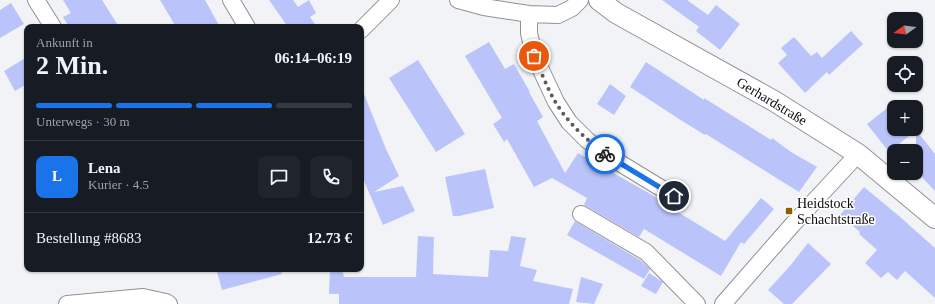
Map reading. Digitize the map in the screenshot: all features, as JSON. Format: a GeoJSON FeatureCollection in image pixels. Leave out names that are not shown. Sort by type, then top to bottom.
{"type":"FeatureCollection","features":[{"type":"Feature","properties":{"kind":"street"},"geometry":{"type":"LineString","coordinates":[[36,0],[51,24]]}},
{"type":"Feature","properties":{"kind":"street"},"geometry":{"type":"LineString","coordinates":[[231,0],[244,24]]}},
{"type":"Feature","properties":{"kind":"street"},"geometry":{"type":"LineString","coordinates":[[364,27],[391,0]]}},
{"type":"Feature","properties":{"kind":"street"},"geometry":{"type":"LineString","coordinates":[[458,0],[484,7],[529,14],[558,15],[572,8],[580,0]]}},
{"type":"Feature","properties":{"kind":"street","name":"Gerhardstraße"},"geometry":{"type":"LineString","coordinates":[[599,0],[616,13],[774,100],[858,154],[935,218]]}},
{"type":"Feature","properties":{"kind":"street"},"geometry":{"type":"LineString","coordinates":[[529,14],[529,33],[534,56],[556,102],[570,122],[587,140],[605,154],[674,196]]}},
{"type":"Feature","properties":{"kind":"street"},"geometry":{"type":"LineString","coordinates":[[726,303],[858,154]]}},
{"type":"Feature","properties":{"kind":"street"},"geometry":{"type":"LineString","coordinates":[[581,214],[646,252],[697,304]]}},
{"type":"Feature","properties":{"kind":"street"},"geometry":{"type":"LineString","coordinates":[[72,304],[143,297],[169,304]]}},
{"type":"Feature","properties":{"kind":"building"},"geometry":{"type":"Polygon","coordinates":[[[63,0],[102,0],[117,24],[67,24],[63,17],[71,13],[63,0]]]}},
{"type":"Feature","properties":{"kind":"building"},"geometry":{"type":"Polygon","coordinates":[[[160,0],[205,0],[218,24],[174,24],[160,0]]]}},
{"type":"Feature","properties":{"kind":"building"},"geometry":{"type":"Polygon","coordinates":[[[269,0],[293,0],[298,7],[309,0],[316,13],[310,17],[315,24],[286,24],[269,0]]]}},
{"type":"Feature","properties":{"kind":"building"},"geometry":{"type":"Polygon","coordinates":[[[662,0],[687,0],[708,15],[716,5],[740,24],[720,50],[696,31],[699,27],[662,0]]]}},
{"type":"Feature","properties":{"kind":"building"},"geometry":{"type":"Polygon","coordinates":[[[11,3],[24,24],[0,38],[0,10],[11,3]]]}},
{"type":"Feature","properties":{"kind":"building"},"geometry":{"type":"Polygon","coordinates":[[[851,31],[863,44],[829,75],[827,72],[805,93],[778,63],[787,55],[781,48],[794,37],[811,56],[817,52],[822,58],[851,31]]]}},
{"type":"Feature","properties":{"kind":"building"},"geometry":{"type":"Polygon","coordinates":[[[489,42],[505,69],[514,64],[543,117],[537,121],[565,173],[578,153],[661,200],[660,201],[725,241],[761,198],[774,209],[744,244],[741,242],[721,276],[644,229],[639,237],[584,205],[587,198],[552,178],[534,187],[507,139],[504,142],[493,124],[502,118],[465,56],[489,42]]]}},
{"type":"Feature","properties":{"kind":"building"},"geometry":{"type":"Polygon","coordinates":[[[24,59],[24,86],[15,91],[4,71],[24,59]]]}},
{"type":"Feature","properties":{"kind":"building"},"geometry":{"type":"Polygon","coordinates":[[[418,60],[465,134],[436,152],[389,78],[418,60]]]}},
{"type":"Feature","properties":{"kind":"building"},"geometry":{"type":"Polygon","coordinates":[[[646,62],[704,100],[704,98],[771,140],[772,138],[791,152],[817,167],[799,192],[706,134],[705,135],[679,119],[630,87],[646,62]]]}},
{"type":"Feature","properties":{"kind":"building"},"geometry":{"type":"Polygon","coordinates":[[[610,84],[626,96],[614,115],[597,104],[610,84]]]}},
{"type":"Feature","properties":{"kind":"building"},"geometry":{"type":"Polygon","coordinates":[[[364,94],[386,149],[399,176],[374,192],[403,186],[415,211],[383,225],[364,181],[364,94]]]}},
{"type":"Feature","properties":{"kind":"building"},"geometry":{"type":"Polygon","coordinates":[[[887,108],[887,136],[909,136],[899,144],[887,144],[887,149],[867,124],[887,108]]]}},
{"type":"Feature","properties":{"kind":"building"},"geometry":{"type":"Polygon","coordinates":[[[916,136],[921,136],[935,154],[935,191],[923,178],[923,144],[916,144],[916,136]]]}},
{"type":"Feature","properties":{"kind":"building"},"geometry":{"type":"Polygon","coordinates":[[[485,169],[494,208],[453,216],[445,177],[485,169]]]}},
{"type":"Feature","properties":{"kind":"building"},"geometry":{"type":"Polygon","coordinates":[[[864,187],[935,248],[935,298],[905,271],[897,280],[888,272],[881,278],[865,263],[877,250],[859,234],[860,232],[840,215],[864,187]]]}},
{"type":"Feature","properties":{"kind":"building"},"geometry":{"type":"Polygon","coordinates":[[[575,221],[640,260],[650,269],[644,279],[567,235],[575,221]]]}},
{"type":"Feature","properties":{"kind":"building"},"geometry":{"type":"Polygon","coordinates":[[[418,236],[434,237],[433,274],[488,277],[490,250],[508,251],[511,236],[526,238],[520,266],[537,270],[533,281],[573,289],[569,304],[339,304],[339,294],[329,294],[330,272],[343,272],[344,277],[416,277],[418,236]]]}},
{"type":"Feature","properties":{"kind":"building"},"geometry":{"type":"Polygon","coordinates":[[[808,243],[831,264],[792,304],[784,304],[768,290],[808,243]]]}},
{"type":"Feature","properties":{"kind":"building"},"geometry":{"type":"Polygon","coordinates":[[[217,272],[282,272],[282,274],[222,290],[217,272]]]}},
{"type":"Feature","properties":{"kind":"building"},"geometry":{"type":"Polygon","coordinates":[[[649,273],[663,282],[656,294],[641,286],[649,273]]]}},
{"type":"Feature","properties":{"kind":"building"},"geometry":{"type":"Polygon","coordinates":[[[581,277],[603,284],[594,304],[576,302],[581,277]]]}},
{"type":"Feature","properties":{"kind":"way so far"},"geometry":{"type":"LineString","coordinates":[[534,56],[556,102],[570,122],[587,140],[605,154]]}},
{"type":"Feature","properties":{"kind":"place","name":"Heidstock Schachtstraße"},"geometry":{"type":"Point","coordinates":[789,211]}},
{"type":"Feature","properties":{"kind":"route"},"geometry":{"type":"LineString","coordinates":[[605,154],[674,196]]}}]}
